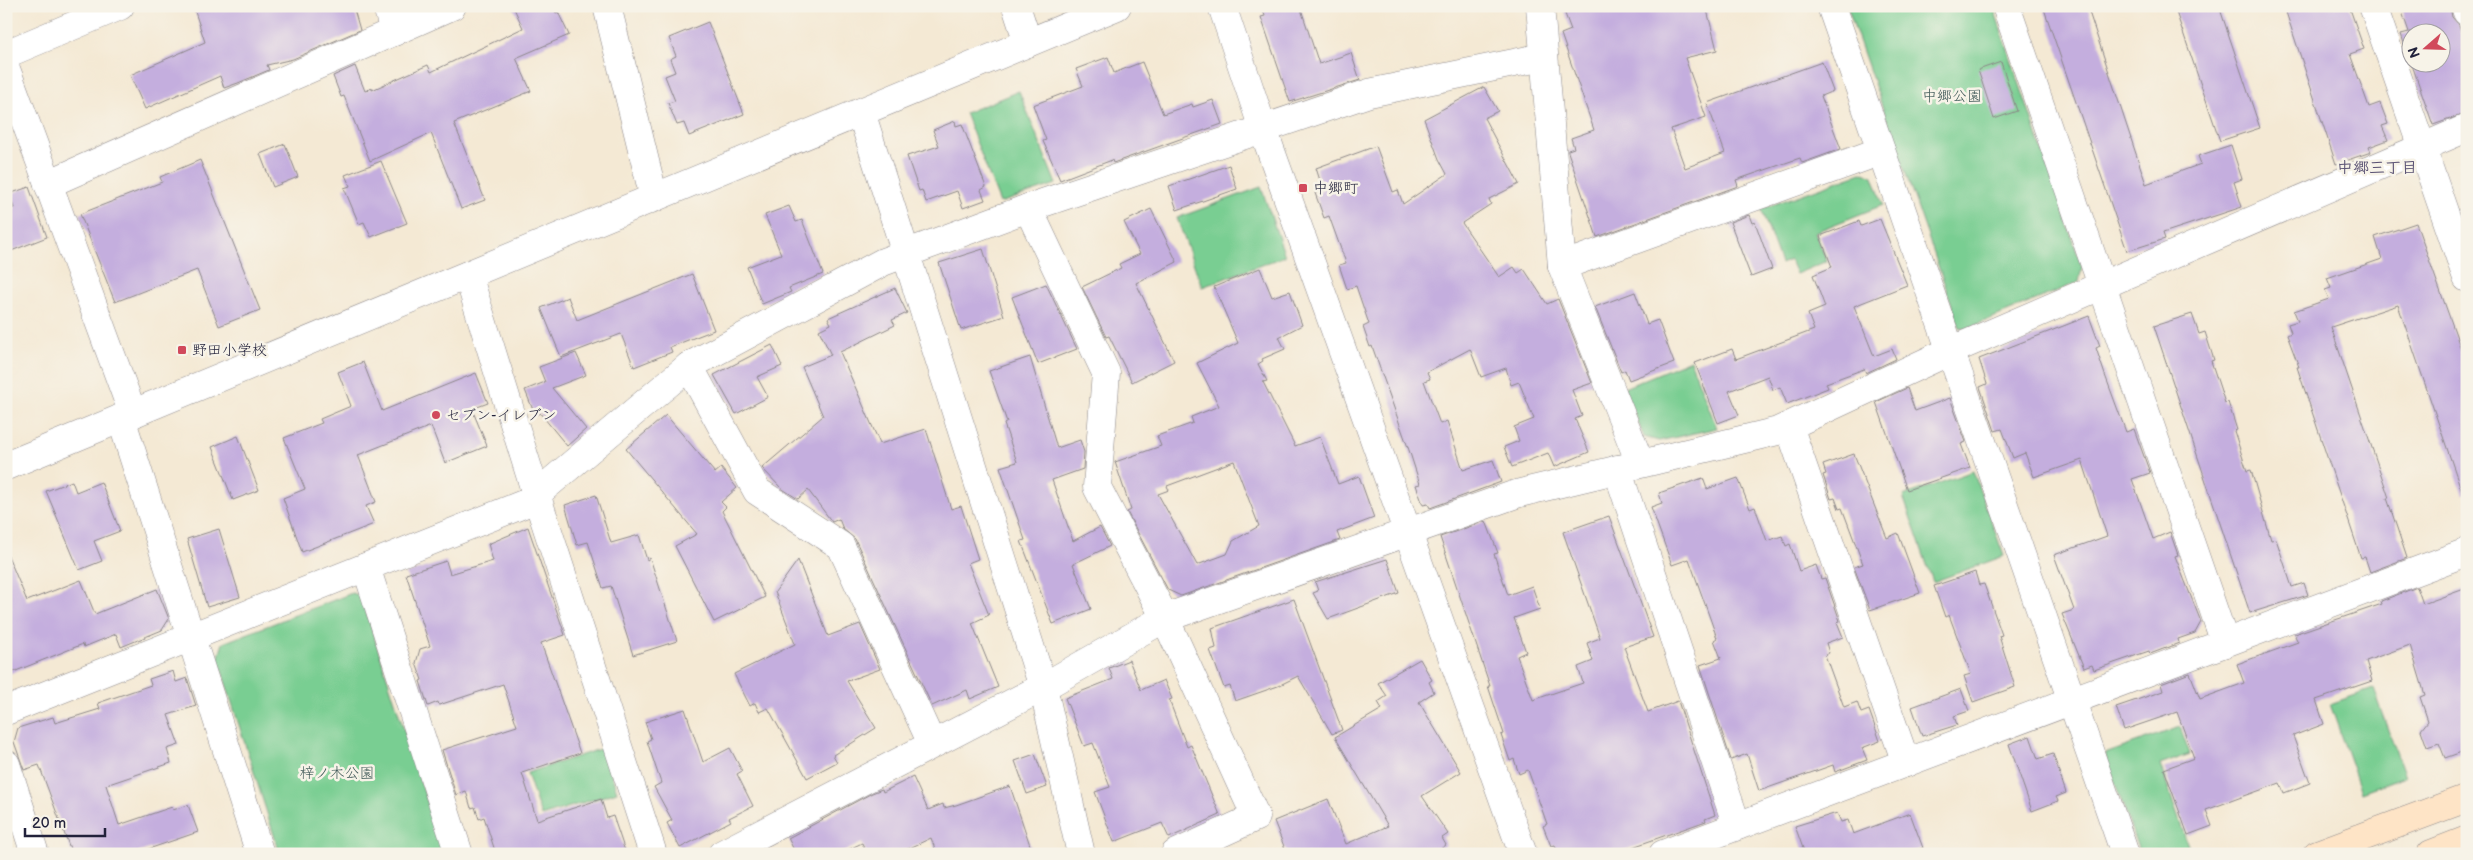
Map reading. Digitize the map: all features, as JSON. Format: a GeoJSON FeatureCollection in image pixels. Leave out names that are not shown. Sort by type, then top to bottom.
{"type":"FeatureCollection","features":[{"type":"Feature","properties":{"kind":"main road"},"geometry":{"type":"LineString","coordinates":[[2317,854],[2467,798]]}},
{"type":"Feature","properties":{"kind":"main road"},"geometry":{"type":"LineString","coordinates":[[2431,854],[2467,840]]}},
{"type":"Feature","properties":{"kind":"street"},"geometry":{"type":"LineString","coordinates":[[6,54],[120,6]]}},
{"type":"Feature","properties":{"kind":"street"},"geometry":{"type":"LineString","coordinates":[[48,184],[390,19],[452,6]]}},
{"type":"Feature","properties":{"kind":"street"},"geometry":{"type":"LineString","coordinates":[[607,6],[654,198]]}},
{"type":"Feature","properties":{"kind":"street"},"geometry":{"type":"LineString","coordinates":[[1016,6],[1028,43]]}},
{"type":"Feature","properties":{"kind":"street"},"geometry":{"type":"LineString","coordinates":[[6,466],[1117,6]]}},
{"type":"Feature","properties":{"kind":"street"},"geometry":{"type":"LineString","coordinates":[[1222,6],[1263,129],[1523,854]]}},
{"type":"Feature","properties":{"kind":"street"},"geometry":{"type":"LineString","coordinates":[[1540,6],[1562,266],[1629,466],[1737,826]]}},
{"type":"Feature","properties":{"kind":"street"},"geometry":{"type":"LineString","coordinates":[[1831,6],[2125,854]]}},
{"type":"Feature","properties":{"kind":"street"},"geometry":{"type":"LineString","coordinates":[[2006,6],[2225,643]]}},
{"type":"Feature","properties":{"kind":"street"},"geometry":{"type":"LineString","coordinates":[[2373,6],[2467,278]]}},
{"type":"Feature","properties":{"kind":"street"},"geometry":{"type":"LineString","coordinates":[[2465,6],[2467,12]]}},
{"type":"Feature","properties":{"kind":"street"},"geometry":{"type":"LineString","coordinates":[[6,711],[526,503],[690,366],[883,262],[1028,208],[1368,93],[1543,56]]}},
{"type":"Feature","properties":{"kind":"street"},"geometry":{"type":"LineString","coordinates":[[6,69],[48,184],[127,416],[190,637],[260,854]]}},
{"type":"Feature","properties":{"kind":"street"},"geometry":{"type":"LineString","coordinates":[[860,112],[1043,687],[1081,854]]}},
{"type":"Feature","properties":{"kind":"street"},"geometry":{"type":"LineString","coordinates":[[722,854],[1043,687],[1165,618],[1516,494],[1778,431],[1950,350],[2467,128]]}},
{"type":"Feature","properties":{"kind":"street"},"geometry":{"type":"LineString","coordinates":[[1562,266],[1881,151]]}},
{"type":"Feature","properties":{"kind":"street"},"geometry":{"type":"LineString","coordinates":[[1028,208],[1106,373],[1096,487],[1165,618],[1256,817],[1175,854]]}},
{"type":"Feature","properties":{"kind":"street"},"geometry":{"type":"LineString","coordinates":[[468,275],[536,494],[652,854]]}},
{"type":"Feature","properties":{"kind":"street"},"geometry":{"type":"LineString","coordinates":[[690,366],[757,492],[841,546],[932,744]]}},
{"type":"Feature","properties":{"kind":"street"},"geometry":{"type":"LineString","coordinates":[[1789,426],[1906,764]]}},
{"type":"Feature","properties":{"kind":"street"},"geometry":{"type":"LineString","coordinates":[[1662,854],[2467,552]]}},
{"type":"Feature","properties":{"kind":"street"},"geometry":{"type":"LineString","coordinates":[[366,567],[459,854]]}},
{"type":"Feature","properties":{"kind":"street"},"geometry":{"type":"LineString","coordinates":[[6,764],[35,854]]}},
{"type":"Feature","properties":{"kind":"green space","name":"中郷公園"},"geometry":{"type":"Polygon","coordinates":[[[1847,6],[1993,6],[2082,267],[2079,282],[1966,329],[1960,328],[1847,6]]]}},
{"type":"Feature","properties":{"kind":"green space"},"geometry":{"type":"Polygon","coordinates":[[[1019,91],[1056,184],[1000,203],[965,113],[1019,91]]]}},
{"type":"Feature","properties":{"kind":"green space"},"geometry":{"type":"Polygon","coordinates":[[[1864,172],[1873,176],[1883,205],[1815,232],[1827,261],[1796,274],[1790,260],[1781,264],[1761,209],[1864,172]]]}},
{"type":"Feature","properties":{"kind":"green space"},"geometry":{"type":"Polygon","coordinates":[[[1261,187],[1285,256],[1202,287],[1177,218],[1261,187]]]}},
{"type":"Feature","properties":{"kind":"green space"},"geometry":{"type":"Polygon","coordinates":[[[1690,360],[1717,428],[1659,441],[1644,437],[1624,388],[1690,360]]]}},
{"type":"Feature","properties":{"kind":"green space"},"geometry":{"type":"Polygon","coordinates":[[[1973,471],[2004,556],[1933,582],[1903,496],[1973,471]]]}},
{"type":"Feature","properties":{"kind":"green space","name":"梓ノ木公園"},"geometry":{"type":"Polygon","coordinates":[[[352,593],[361,596],[444,854],[280,854],[218,659],[223,643],[352,593]]]}},
{"type":"Feature","properties":{"kind":"green space"},"geometry":{"type":"Polygon","coordinates":[[[2373,689],[2405,776],[2361,792],[2330,704],[2373,689]]]}},
{"type":"Feature","properties":{"kind":"green space"},"geometry":{"type":"Polygon","coordinates":[[[2180,727],[2190,754],[2160,765],[2191,854],[2140,854],[2105,754],[2180,727]]]}},
{"type":"Feature","properties":{"kind":"green space"},"geometry":{"type":"Polygon","coordinates":[[[603,748],[617,792],[541,816],[527,773],[603,748]]]}},
{"type":"Feature","properties":{"kind":"building"},"geometry":{"type":"Polygon","coordinates":[[[193,6],[353,6],[360,30],[293,59],[267,65],[269,70],[238,83],[224,88],[220,76],[145,109],[130,75],[205,42],[193,6]]]}},
{"type":"Feature","properties":{"kind":"building"},"geometry":{"type":"Polygon","coordinates":[[[513,6],[553,6],[569,35],[516,58],[531,91],[454,123],[485,200],[461,209],[431,133],[370,161],[344,96],[341,97],[333,76],[355,66],[365,91],[372,88],[372,90],[428,65],[431,72],[523,28],[513,6]]]}},
{"type":"Feature","properties":{"kind":"building"},"geometry":{"type":"Polygon","coordinates":[[[1262,6],[1300,6],[1319,64],[1351,53],[1360,80],[1290,102],[1261,17],[1265,16],[1262,6]]]}},
{"type":"Feature","properties":{"kind":"building"},"geometry":{"type":"Polygon","coordinates":[[[1576,6],[1706,6],[1717,50],[1685,58],[1706,117],[1671,129],[1685,168],[1725,153],[1707,103],[1822,62],[1833,91],[1821,96],[1841,149],[1802,163],[1800,158],[1736,180],[1738,186],[1597,237],[1568,152],[1568,150],[1574,148],[1571,138],[1594,130],[1561,34],[1571,30],[1564,11],[1576,6]]]}},
{"type":"Feature","properties":{"kind":"building"},"geometry":{"type":"Polygon","coordinates":[[[2043,6],[2087,6],[2146,184],[2201,164],[2198,156],[2231,145],[2242,179],[2234,182],[2242,207],[2163,233],[2165,239],[2127,251],[2043,6]]]}},
{"type":"Feature","properties":{"kind":"building"},"geometry":{"type":"Polygon","coordinates":[[[2174,6],[2219,6],[2260,128],[2220,141],[2174,6]]]}},
{"type":"Feature","properties":{"kind":"building"},"geometry":{"type":"Polygon","coordinates":[[[2284,6],[2349,6],[2364,49],[2350,54],[2369,107],[2380,103],[2388,124],[2382,126],[2388,140],[2369,147],[2371,152],[2336,164],[2284,6]]]}},
{"type":"Feature","properties":{"kind":"building"},"geometry":{"type":"Polygon","coordinates":[[[2400,6],[2450,6],[2452,17],[2459,25],[2467,48],[2467,113],[2433,125],[2414,72],[2450,72],[2450,22],[2406,22],[2400,6]]]}},
{"type":"Feature","properties":{"kind":"building"},"geometry":{"type":"Polygon","coordinates":[[[708,22],[744,114],[689,136],[684,123],[677,125],[668,103],[675,101],[665,76],[675,72],[670,59],[676,56],[669,38],[708,22]]]}},
{"type":"Feature","properties":{"kind":"building"},"geometry":{"type":"Polygon","coordinates":[[[1108,57],[1114,73],[1142,62],[1163,114],[1192,104],[1193,107],[1213,100],[1222,124],[1113,163],[1112,160],[1060,180],[1043,141],[1046,140],[1033,105],[1083,86],[1076,69],[1108,57]]]}},
{"type":"Feature","properties":{"kind":"building"},"geometry":{"type":"Polygon","coordinates":[[[2001,62],[2017,111],[1994,119],[1978,70],[2001,62]]]}},
{"type":"Feature","properties":{"kind":"building"},"geometry":{"type":"Polygon","coordinates":[[[1484,87],[1498,111],[1484,118],[1519,184],[1489,199],[1491,204],[1462,223],[1499,277],[1514,267],[1518,273],[1524,269],[1547,304],[1558,299],[1592,383],[1572,390],[1582,416],[1575,419],[1589,452],[1554,467],[1548,453],[1512,467],[1504,447],[1519,441],[1514,427],[1534,419],[1519,382],[1511,385],[1506,368],[1481,377],[1470,349],[1427,372],[1430,379],[1424,381],[1440,424],[1447,421],[1463,470],[1493,460],[1501,482],[1430,508],[1428,504],[1423,505],[1416,485],[1420,484],[1410,453],[1372,346],[1370,347],[1363,327],[1369,324],[1356,286],[1347,289],[1339,265],[1346,263],[1329,216],[1324,218],[1315,193],[1323,190],[1316,168],[1376,146],[1393,192],[1398,190],[1403,204],[1447,174],[1439,159],[1424,119],[1484,87]]]}},
{"type":"Feature","properties":{"kind":"building"},"geometry":{"type":"Polygon","coordinates":[[[955,121],[956,126],[962,124],[986,187],[981,190],[985,200],[963,208],[957,191],[926,202],[922,190],[919,191],[907,156],[939,146],[933,130],[955,121]]]}},
{"type":"Feature","properties":{"kind":"building"},"geometry":{"type":"Polygon","coordinates":[[[285,144],[298,177],[273,187],[260,154],[285,144]]]}},
{"type":"Feature","properties":{"kind":"building"},"geometry":{"type":"Polygon","coordinates":[[[200,160],[260,310],[219,326],[197,270],[115,302],[80,214],[162,182],[160,177],[200,160]]]}},
{"type":"Feature","properties":{"kind":"building"},"geometry":{"type":"Polygon","coordinates":[[[381,161],[407,223],[371,237],[364,222],[359,224],[344,188],[350,186],[345,175],[381,161]]]}},
{"type":"Feature","properties":{"kind":"building"},"geometry":{"type":"Polygon","coordinates":[[[1229,165],[1237,189],[1177,210],[1169,186],[1229,165]]]}},
{"type":"Feature","properties":{"kind":"building"},"geometry":{"type":"Polygon","coordinates":[[[29,187],[47,237],[6,253],[6,209],[14,208],[9,194],[29,187]]]}},
{"type":"Feature","properties":{"kind":"building"},"geometry":{"type":"Polygon","coordinates":[[[789,206],[796,222],[802,220],[823,274],[789,288],[791,292],[762,304],[747,267],[781,254],[765,215],[789,206]]]}},
{"type":"Feature","properties":{"kind":"building"},"geometry":{"type":"Polygon","coordinates":[[[1151,209],[1177,262],[1136,283],[1174,361],[1132,382],[1109,336],[1106,337],[1082,287],[1121,268],[1119,264],[1140,254],[1124,222],[1151,209]]]}},
{"type":"Feature","properties":{"kind":"building"},"geometry":{"type":"Polygon","coordinates":[[[1749,215],[1752,223],[1755,222],[1772,269],[1751,277],[1730,222],[1749,215]]]}},
{"type":"Feature","properties":{"kind":"building"},"geometry":{"type":"Polygon","coordinates":[[[1880,219],[1907,285],[1854,306],[1874,356],[1892,349],[1896,359],[1866,373],[1864,369],[1826,383],[1828,388],[1787,404],[1780,387],[1773,390],[1768,376],[1729,391],[1739,415],[1718,423],[1695,363],[1732,349],[1736,359],[1814,330],[1808,314],[1825,307],[1813,275],[1832,267],[1820,236],[1859,221],[1861,226],[1880,219]]]}},
{"type":"Feature","properties":{"kind":"building"},"geometry":{"type":"Polygon","coordinates":[[[2416,223],[2467,366],[2467,494],[2463,495],[2398,305],[2331,327],[2389,498],[2387,498],[2407,558],[2370,572],[2365,557],[2361,558],[2297,367],[2299,367],[2287,335],[2291,333],[2288,324],[2298,321],[2294,311],[2329,299],[2325,290],[2331,288],[2327,278],[2382,259],[2375,237],[2416,223]]]}},
{"type":"Feature","properties":{"kind":"building"},"geometry":{"type":"Polygon","coordinates":[[[983,249],[1004,316],[961,330],[939,263],[983,249]]]}},
{"type":"Feature","properties":{"kind":"building"},"geometry":{"type":"Polygon","coordinates":[[[1260,268],[1272,297],[1290,291],[1302,325],[1279,337],[1285,349],[1262,359],[1263,361],[1258,364],[1267,381],[1263,382],[1295,446],[1320,437],[1338,484],[1359,476],[1374,518],[1337,532],[1340,540],[1181,596],[1168,590],[1127,512],[1131,510],[1115,462],[1161,446],[1157,436],[1193,423],[1191,417],[1219,406],[1197,363],[1238,343],[1214,287],[1260,268]],[[1234,461],[1167,486],[1169,490],[1158,494],[1197,565],[1227,554],[1233,541],[1259,526],[1234,461]]]}},
{"type":"Feature","properties":{"kind":"building"},"geometry":{"type":"Polygon","coordinates":[[[692,274],[714,330],[670,347],[672,352],[634,367],[621,334],[561,357],[541,308],[568,297],[577,320],[692,274]]]}},
{"type":"Feature","properties":{"kind":"building"},"geometry":{"type":"Polygon","coordinates":[[[1046,284],[1077,349],[1038,364],[1012,297],[1046,284]]]}},
{"type":"Feature","properties":{"kind":"building"},"geometry":{"type":"Polygon","coordinates":[[[895,288],[907,313],[892,320],[895,325],[840,352],[880,444],[926,429],[951,509],[961,506],[978,559],[968,563],[989,615],[972,623],[998,687],[970,699],[967,690],[932,706],[855,539],[843,529],[839,519],[832,522],[808,490],[798,499],[781,488],[762,468],[823,416],[802,367],[831,355],[819,330],[831,324],[828,318],[895,288]]]}},
{"type":"Feature","properties":{"kind":"building"},"geometry":{"type":"Polygon","coordinates":[[[1635,292],[1647,324],[1658,320],[1674,363],[1629,380],[1625,370],[1621,372],[1595,307],[1635,292]]]}},
{"type":"Feature","properties":{"kind":"building"},"geometry":{"type":"Polygon","coordinates":[[[2192,314],[2199,334],[2205,332],[2214,360],[2211,361],[2225,403],[2228,402],[2237,430],[2234,431],[2247,471],[2251,470],[2271,540],[2276,539],[2292,587],[2304,583],[2308,595],[2250,613],[2154,326],[2192,314]]]}},
{"type":"Feature","properties":{"kind":"building"},"geometry":{"type":"Polygon","coordinates":[[[2089,316],[2100,346],[2096,348],[2126,432],[2134,429],[2150,473],[2132,479],[2153,539],[2170,532],[2178,555],[2175,556],[2201,622],[2195,633],[2178,639],[2179,643],[2150,654],[2149,651],[2094,670],[2092,665],[2084,668],[2062,614],[2074,610],[2054,555],[2107,536],[2082,460],[2034,477],[2025,453],[2013,458],[2002,429],[1995,431],[1980,387],[1987,384],[1979,359],[2089,316]]]}},
{"type":"Feature","properties":{"kind":"building"},"geometry":{"type":"Polygon","coordinates":[[[772,345],[782,366],[757,377],[768,397],[736,414],[714,375],[772,345]]]}},
{"type":"Feature","properties":{"kind":"building"},"geometry":{"type":"Polygon","coordinates":[[[576,353],[586,375],[552,388],[586,429],[567,446],[540,413],[535,415],[525,390],[545,382],[539,367],[576,353]]]}},
{"type":"Feature","properties":{"kind":"building"},"geometry":{"type":"Polygon","coordinates":[[[1030,357],[1057,448],[1080,440],[1084,452],[1083,469],[1052,480],[1073,541],[1100,527],[1110,546],[1073,564],[1091,609],[1053,624],[1021,541],[1025,540],[1000,467],[1017,462],[1004,424],[1007,422],[989,371],[1030,357]]]}},
{"type":"Feature","properties":{"kind":"building"},"geometry":{"type":"Polygon","coordinates":[[[363,362],[382,411],[476,373],[488,403],[472,409],[487,446],[445,463],[431,426],[358,455],[376,502],[366,506],[374,524],[302,552],[283,498],[305,489],[284,438],[322,423],[320,419],[351,406],[338,372],[363,362]]]}},
{"type":"Feature","properties":{"kind":"building"},"geometry":{"type":"Polygon","coordinates":[[[1907,388],[1915,411],[1950,398],[1966,442],[1961,444],[1970,468],[1907,490],[1876,402],[1907,388]]]}},
{"type":"Feature","properties":{"kind":"building"},"geometry":{"type":"Polygon","coordinates":[[[666,415],[715,473],[721,468],[737,488],[721,502],[726,507],[722,511],[765,597],[714,622],[675,546],[697,534],[626,449],[666,415]]]}},
{"type":"Feature","properties":{"kind":"building"},"geometry":{"type":"Polygon","coordinates":[[[238,436],[259,490],[233,500],[212,447],[238,436]]]}},
{"type":"Feature","properties":{"kind":"building"},"geometry":{"type":"Polygon","coordinates":[[[1854,454],[1887,538],[1898,533],[1920,593],[1870,610],[1854,567],[1863,564],[1842,508],[1839,509],[1835,498],[1831,499],[1823,475],[1826,474],[1823,465],[1854,454]]]}},
{"type":"Feature","properties":{"kind":"building"},"geometry":{"type":"Polygon","coordinates":[[[1703,478],[1707,489],[1738,478],[1750,509],[1755,507],[1767,541],[1782,536],[1786,546],[1790,544],[1799,571],[1816,565],[1821,579],[1825,578],[1840,621],[1837,622],[1843,637],[1826,643],[1829,653],[1825,655],[1844,707],[1857,702],[1861,713],[1869,710],[1880,741],[1862,748],[1867,760],[1835,772],[1833,765],[1759,791],[1747,754],[1731,760],[1700,665],[1721,658],[1714,640],[1717,638],[1689,559],[1672,565],[1651,507],[1662,503],[1659,493],[1703,478]]]}},
{"type":"Feature","properties":{"kind":"building"},"geometry":{"type":"Polygon","coordinates":[[[72,481],[76,492],[101,482],[120,531],[94,541],[102,561],[79,570],[46,491],[72,481]]]}},
{"type":"Feature","properties":{"kind":"building"},"geometry":{"type":"Polygon","coordinates":[[[596,495],[611,543],[639,535],[647,560],[650,558],[677,641],[633,655],[611,586],[603,588],[588,542],[577,545],[565,505],[596,495]]]}},
{"type":"Feature","properties":{"kind":"building"},"geometry":{"type":"Polygon","coordinates":[[[1609,516],[1653,637],[1624,647],[1648,712],[1678,701],[1715,815],[1705,819],[1706,821],[1613,854],[1558,854],[1555,845],[1551,846],[1543,826],[1547,824],[1528,770],[1519,774],[1514,759],[1510,761],[1501,735],[1504,734],[1488,686],[1490,686],[1440,537],[1486,521],[1498,553],[1494,554],[1508,595],[1532,586],[1540,609],[1514,618],[1526,652],[1517,656],[1533,700],[1583,683],[1578,667],[1593,661],[1587,643],[1600,638],[1563,532],[1609,516]]]}},
{"type":"Feature","properties":{"kind":"building"},"geometry":{"type":"Polygon","coordinates":[[[528,527],[565,635],[541,643],[580,753],[522,773],[537,820],[601,799],[607,818],[613,816],[626,854],[496,854],[484,817],[479,819],[475,807],[471,808],[466,791],[456,795],[442,750],[517,726],[503,684],[439,705],[438,702],[428,706],[420,681],[422,680],[416,663],[420,649],[430,646],[406,574],[446,561],[450,574],[493,561],[488,544],[528,527]]]}},
{"type":"Feature","properties":{"kind":"building"},"geometry":{"type":"Polygon","coordinates":[[[219,529],[240,597],[207,607],[187,539],[219,529]]]}},
{"type":"Feature","properties":{"kind":"building"},"geometry":{"type":"Polygon","coordinates":[[[6,551],[27,601],[81,580],[95,614],[157,589],[169,619],[162,630],[121,647],[116,634],[84,647],[83,644],[6,675],[6,551]]]}},
{"type":"Feature","properties":{"kind":"building"},"geometry":{"type":"Polygon","coordinates":[[[1387,559],[1399,593],[1328,619],[1313,593],[1318,591],[1315,582],[1387,559]]]}},
{"type":"Feature","properties":{"kind":"building"},"geometry":{"type":"Polygon","coordinates":[[[798,560],[828,636],[860,624],[880,669],[847,681],[876,728],[833,755],[837,762],[807,778],[768,708],[759,712],[755,703],[750,706],[734,674],[795,644],[775,592],[798,560]]]}},
{"type":"Feature","properties":{"kind":"building"},"geometry":{"type":"Polygon","coordinates":[[[1975,572],[1979,585],[1984,584],[2002,635],[1999,636],[2015,687],[1973,702],[1964,676],[1971,674],[1949,615],[1945,617],[1934,586],[1975,572]]]}},
{"type":"Feature","properties":{"kind":"building"},"geometry":{"type":"Polygon","coordinates":[[[2417,587],[2423,604],[2467,588],[2467,750],[2445,758],[2439,743],[2427,747],[2421,730],[2428,721],[2420,697],[2425,695],[2410,645],[2366,661],[2372,681],[2316,700],[2324,724],[2293,736],[2310,783],[2284,793],[2280,783],[2206,810],[2212,826],[2188,835],[2164,769],[2194,758],[2177,712],[2124,730],[2116,707],[2163,691],[2161,684],[2190,673],[2200,699],[2244,683],[2237,664],[2298,642],[2294,634],[2382,604],[2381,601],[2417,587]]]}},
{"type":"Feature","properties":{"kind":"building"},"geometry":{"type":"Polygon","coordinates":[[[1294,599],[1342,730],[1332,734],[1298,676],[1278,686],[1235,701],[1230,686],[1224,688],[1210,650],[1216,648],[1212,628],[1294,599]]]}},
{"type":"Feature","properties":{"kind":"building"},"geometry":{"type":"Polygon","coordinates":[[[1420,659],[1432,680],[1429,682],[1434,692],[1419,702],[1461,772],[1422,796],[1448,834],[1442,838],[1446,845],[1433,854],[1287,854],[1274,821],[1328,799],[1346,844],[1388,826],[1335,737],[1382,709],[1378,702],[1387,696],[1378,683],[1420,659]]]}},
{"type":"Feature","properties":{"kind":"building"},"geometry":{"type":"Polygon","coordinates":[[[1129,660],[1141,690],[1164,680],[1172,699],[1169,700],[1187,747],[1191,745],[1220,815],[1169,838],[1162,823],[1114,842],[1095,792],[1110,787],[1093,743],[1084,746],[1065,698],[1113,679],[1109,668],[1129,660]]]}},
{"type":"Feature","properties":{"kind":"building"},"geometry":{"type":"Polygon","coordinates":[[[173,671],[176,682],[187,678],[196,706],[168,715],[179,745],[167,749],[171,763],[106,785],[119,825],[172,807],[173,810],[188,805],[198,832],[134,854],[72,854],[39,765],[24,770],[14,742],[18,728],[53,717],[55,723],[100,709],[98,703],[151,685],[149,679],[173,671]]]}},
{"type":"Feature","properties":{"kind":"building"},"geometry":{"type":"Polygon","coordinates":[[[1961,689],[1969,711],[1954,716],[1957,725],[1922,736],[1912,707],[1961,689]]]}},
{"type":"Feature","properties":{"kind":"building"},"geometry":{"type":"Polygon","coordinates":[[[685,709],[703,762],[730,748],[742,771],[737,774],[753,806],[729,818],[731,821],[680,848],[667,823],[672,820],[654,787],[661,783],[647,741],[651,739],[645,722],[685,709]]]}},
{"type":"Feature","properties":{"kind":"building"},"geometry":{"type":"Polygon","coordinates":[[[2030,736],[2038,759],[2053,754],[2066,793],[2056,797],[2058,801],[2032,811],[2009,744],[2030,736]]]}},
{"type":"Feature","properties":{"kind":"building"},"geometry":{"type":"Polygon","coordinates":[[[1035,754],[1047,787],[1027,794],[1015,761],[1035,754]]]}},
{"type":"Feature","properties":{"kind":"building"},"geometry":{"type":"Polygon","coordinates":[[[913,777],[928,810],[943,804],[944,808],[956,805],[1010,786],[1033,854],[937,854],[931,838],[897,854],[867,854],[862,843],[839,854],[796,854],[788,838],[872,793],[882,789],[883,792],[913,777]]]}},
{"type":"Feature","properties":{"kind":"building"},"geometry":{"type":"Polygon","coordinates":[[[1837,813],[1841,822],[1848,820],[1853,834],[1910,813],[1923,848],[1906,854],[1805,854],[1795,826],[1837,813]]]}},
{"type":"Feature","properties":{"kind":"place","name":"中郷町"},"geometry":{"type":"Point","coordinates":[1303,188]}},
{"type":"Feature","properties":{"kind":"place","name":"野田小学校"},"geometry":{"type":"Point","coordinates":[182,350]}},
{"type":"Feature","properties":{"kind":"place","name":"セブン-イレブン"},"geometry":{"type":"Point","coordinates":[436,415]}},
{"type":"Feature","properties":{"kind":"district","name":"中郷三丁目"},"geometry":{"type":"Point","coordinates":[2377,168]}}]}
